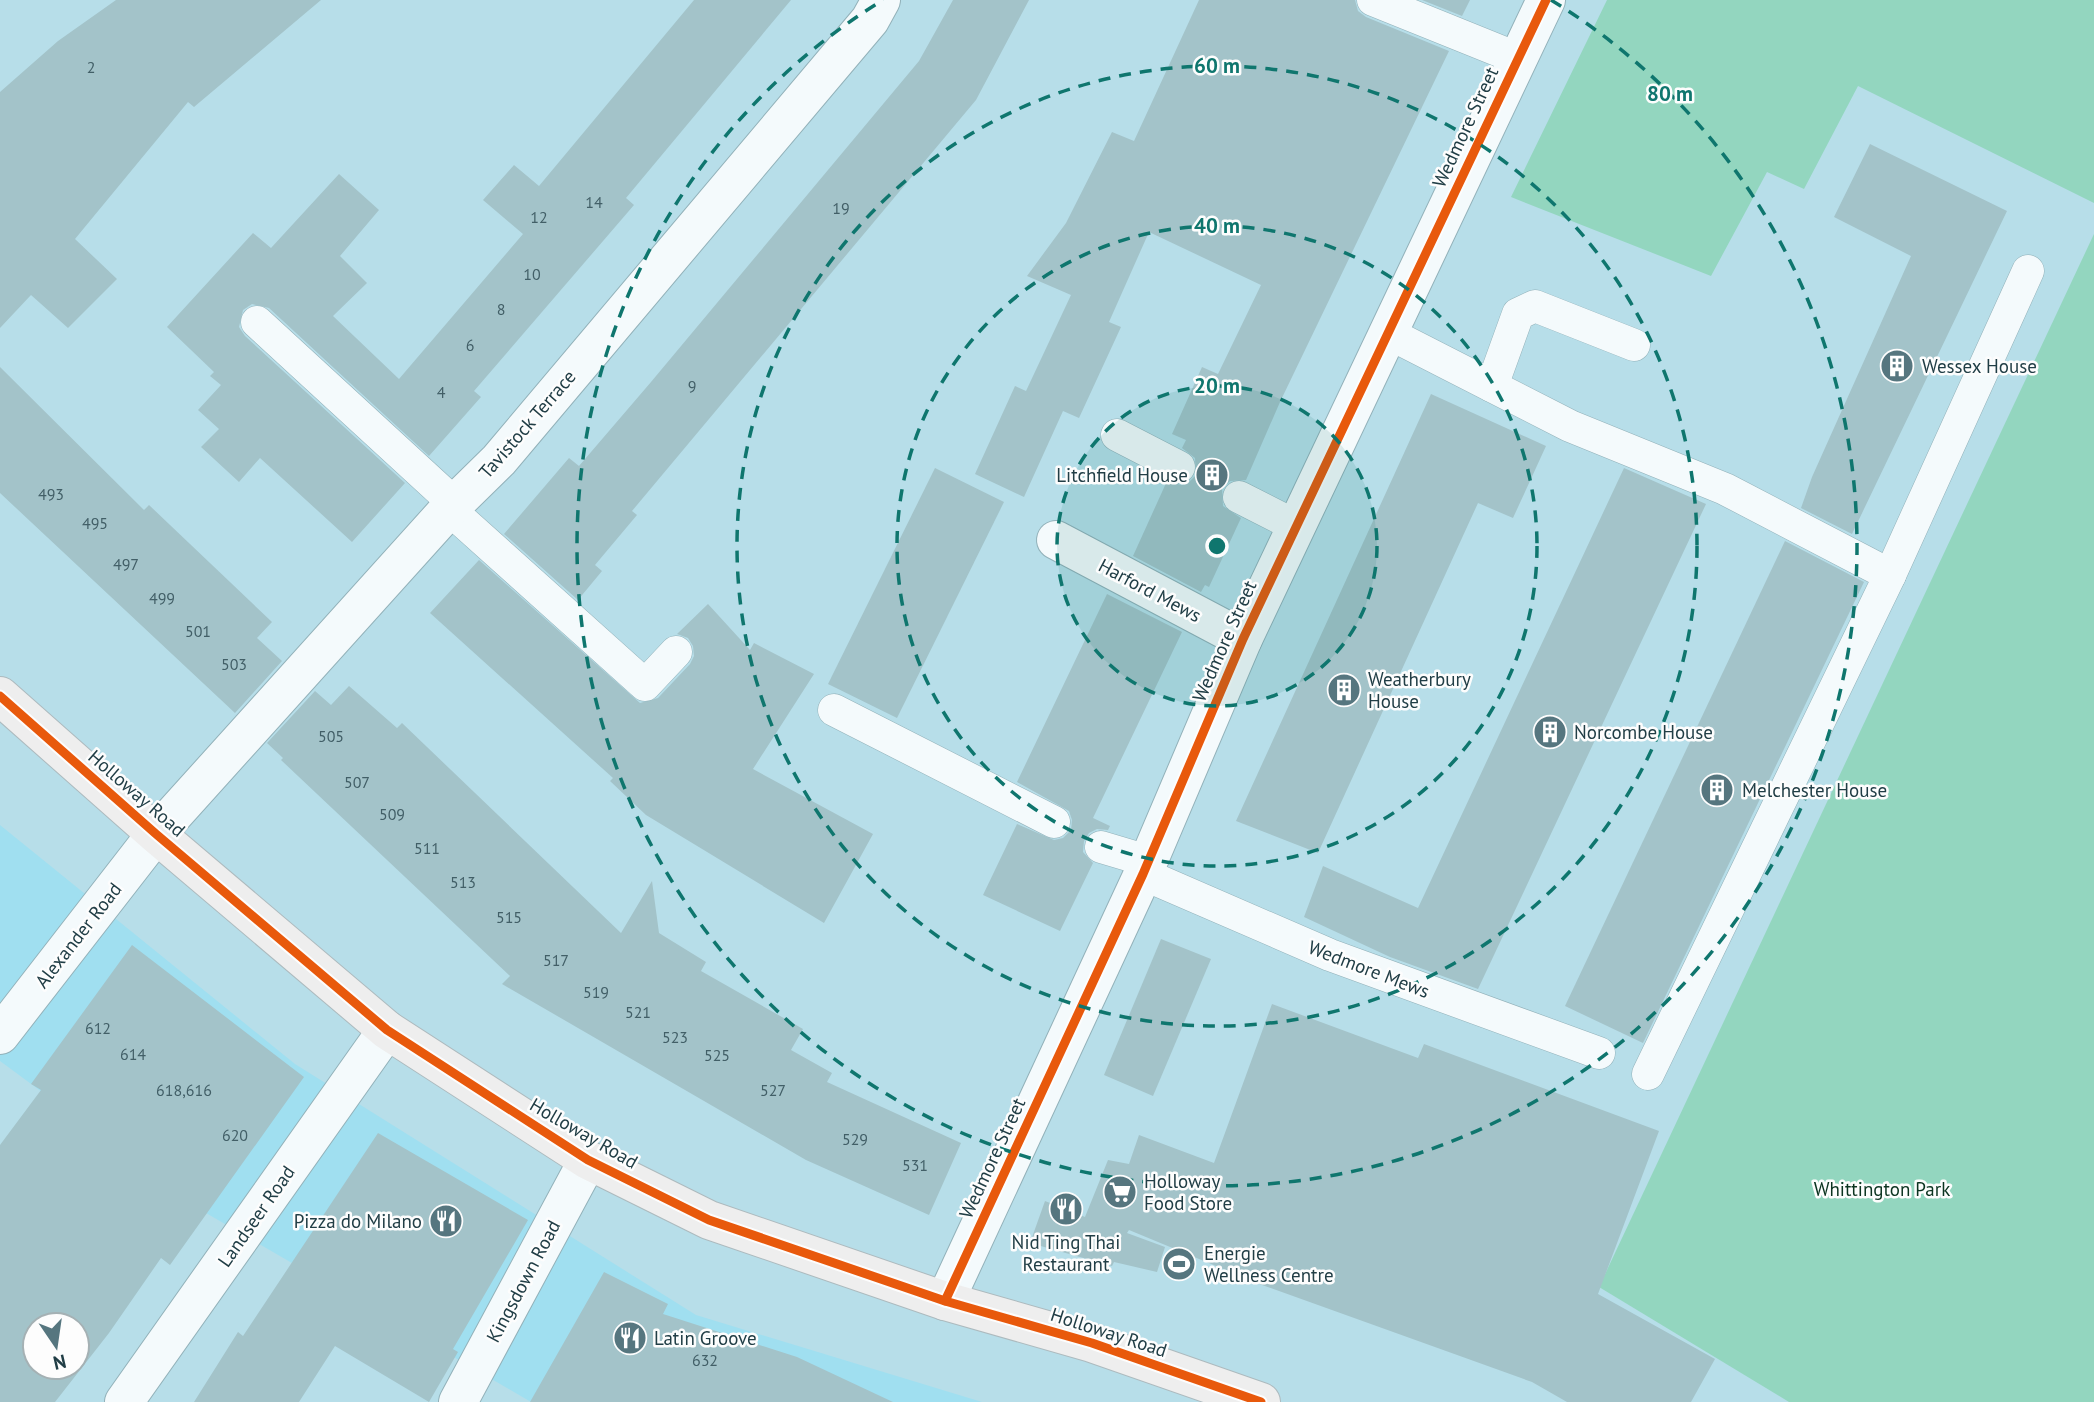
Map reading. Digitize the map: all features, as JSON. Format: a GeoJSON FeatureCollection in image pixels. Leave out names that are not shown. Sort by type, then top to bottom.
{"type":"FeatureCollection","features":[{"type":"Feature","properties":{"kind":"highway","name":"Holloway Road"},"geometry":{"type":"LineString","coordinates":[[0,696],[156,834],[387,1030],[588,1160],[709,1220],[945,1301],[1092,1343],[1261,1402]]}},
{"type":"Feature","properties":{"kind":"street","name":"Tavistock Terrace"},"geometry":{"type":"LineString","coordinates":[[156,834],[452,506],[499,460],[870,20],[881,0]]}},
{"type":"Feature","properties":{"kind":"street","name":"Wedmore Street"},"geometry":{"type":"LineString","coordinates":[[945,1301],[1145,867],[1243,639],[1546,0]]}},
{"type":"Feature","properties":{"kind":"street","name":"Harford Mews"},"geometry":{"type":"LineString","coordinates":[[1056,540],[1243,639]]}},
{"type":"Feature","properties":{"kind":"street","name":"Alexander Road"},"geometry":{"type":"LineString","coordinates":[[0,1035],[156,834]]}},
{"type":"Feature","properties":{"kind":"street","name":"Landseer Road"},"geometry":{"type":"LineString","coordinates":[[124,1402],[387,1030]]}},
{"type":"Feature","properties":{"kind":"street","name":"Kingsdown Road"},"geometry":{"type":"LineString","coordinates":[[458,1402],[588,1160]]}},
{"type":"Feature","properties":{"kind":"lane"},"geometry":{"type":"LineString","coordinates":[[1373,0],[1517,58]]}},
{"type":"Feature","properties":{"kind":"lane"},"geometry":{"type":"LineString","coordinates":[[1648,1074],[1890,575],[2028,271]]}},
{"type":"Feature","properties":{"kind":"lane"},"geometry":{"type":"LineString","coordinates":[[1492,386],[1518,314],[1535,306],[1634,345]]}},
{"type":"Feature","properties":{"kind":"lane"},"geometry":{"type":"LineString","coordinates":[[257,322],[645,685],[676,652]]}},
{"type":"Feature","properties":{"kind":"lane"},"geometry":{"type":"LineString","coordinates":[[1388,333],[1570,426],[1725,489],[1890,575]]}},
{"type":"Feature","properties":{"kind":"lane"},"geometry":{"type":"LineString","coordinates":[[1117,435],[1179,467]]}},
{"type":"Feature","properties":{"kind":"lane"},"geometry":{"type":"LineString","coordinates":[[1239,497],[1296,526]]}},
{"type":"Feature","properties":{"kind":"lane"},"geometry":{"type":"LineString","coordinates":[[834,710],[1054,822]]}},
{"type":"Feature","properties":{"kind":"lane","name":"Wedmore Mews"},"geometry":{"type":"LineString","coordinates":[[1101,847],[1330,955],[1599,1054]]}},
{"type":"Feature","properties":{"kind":"shaded area"},"geometry":{"type":"Polygon","coordinates":[[[0,825],[295,1064],[696,1315],[982,1402],[531,1402],[206,1213],[0,1061],[0,825]]]}},
{"type":"Feature","properties":{"kind":"green space"},"geometry":{"type":"Polygon","coordinates":[[[1607,0],[2094,0],[2094,203],[1858,86],[1804,189],[1767,172],[1711,276],[1511,197],[1607,0]]]}},
{"type":"Feature","properties":{"kind":"green space","name":"Whittington Park"},"geometry":{"type":"Polygon","coordinates":[[[2094,234],[2094,1402],[1789,1402],[1599,1287],[2094,234]]]}},
{"type":"Feature","properties":{"kind":"building"},"geometry":{"type":"Polygon","coordinates":[[[116,0],[321,0],[194,107],[188,102],[75,239],[117,279],[68,328],[31,295],[0,328],[0,92],[58,41],[116,0]]]}},
{"type":"Feature","properties":{"kind":"building"},"geometry":{"type":"Polygon","coordinates":[[[694,0],[791,0],[626,198],[634,205],[474,391],[481,397],[429,456],[269,308],[252,304],[243,310],[239,327],[245,336],[405,483],[352,542],[260,458],[239,482],[201,447],[219,429],[198,410],[221,385],[210,376],[214,372],[167,327],[253,233],[271,248],[339,174],[379,210],[340,256],[367,283],[333,316],[399,379],[523,234],[483,200],[514,165],[539,186],[694,0]]]}},
{"type":"Feature","properties":{"kind":"building"},"geometry":{"type":"Polygon","coordinates":[[[953,0],[1029,0],[976,100],[632,511],[637,515],[595,565],[602,571],[578,600],[504,534],[569,458],[579,466],[651,382],[919,61],[953,0]]]}},
{"type":"Feature","properties":{"kind":"building"},"geometry":{"type":"Polygon","coordinates":[[[1199,0],[1355,0],[1358,11],[1366,17],[1449,51],[1280,402],[1246,480],[1230,481],[1222,489],[1223,506],[1241,518],[1209,587],[1205,585],[1201,592],[1133,556],[1167,481],[1181,485],[1196,475],[1195,458],[1182,448],[1186,440],[1172,434],[1202,367],[1218,374],[1261,285],[1149,232],[1109,322],[1121,327],[1079,418],[1063,411],[1024,497],[975,474],[1015,386],[1026,391],[1071,295],[1027,276],[1066,223],[1112,132],[1134,141],[1199,0]]]}},
{"type":"Feature","properties":{"kind":"building"},"geometry":{"type":"Polygon","coordinates":[[[1422,0],[1470,0],[1462,16],[1422,0]]]}},
{"type":"Feature","properties":{"kind":"building","name":"Wessex House"},"geometry":{"type":"Polygon","coordinates":[[[1870,144],[2007,211],[1852,534],[1801,508],[1812,477],[1911,256],[1834,217],[1870,144]]]}},
{"type":"Feature","properties":{"kind":"building"},"geometry":{"type":"Polygon","coordinates":[[[0,367],[144,510],[149,505],[272,622],[257,638],[282,661],[235,713],[0,493],[0,367]]]}},
{"type":"Feature","properties":{"kind":"building","name":"Weatherbury House"},"geometry":{"type":"Polygon","coordinates":[[[1431,394],[1546,446],[1513,518],[1478,503],[1318,853],[1236,821],[1431,394]]]}},
{"type":"Feature","properties":{"kind":"building"},"geometry":{"type":"Polygon","coordinates":[[[935,468],[1004,502],[897,718],[828,684],[935,468]]]}},
{"type":"Feature","properties":{"kind":"building","name":"Norcombe House"},"geometry":{"type":"Polygon","coordinates":[[[1624,468],[1706,504],[1478,989],[1390,957],[1304,917],[1323,866],[1418,908],[1624,468]]]}},
{"type":"Feature","properties":{"kind":"building","name":"Melchester House"},"geometry":{"type":"Polygon","coordinates":[[[1785,541],[1864,582],[1643,1043],[1565,1006],[1785,541]]]}},
{"type":"Feature","properties":{"kind":"building"},"geometry":{"type":"Polygon","coordinates":[[[479,560],[640,703],[658,698],[690,664],[694,656],[693,646],[688,638],[677,634],[708,604],[750,650],[754,643],[814,674],[753,769],[873,834],[824,923],[646,815],[610,781],[613,778],[430,613],[479,560]]]}},
{"type":"Feature","properties":{"kind":"building"},"geometry":{"type":"Polygon","coordinates":[[[1107,594],[1182,632],[1093,818],[1110,826],[1108,830],[1097,829],[1089,833],[1084,841],[1083,852],[1093,863],[1060,931],[983,895],[1017,824],[1054,840],[1063,838],[1071,830],[1069,811],[1017,782],[1107,594]]]}},
{"type":"Feature","properties":{"kind":"building"},"geometry":{"type":"Polygon","coordinates":[[[349,686],[397,728],[402,723],[621,933],[652,881],[659,933],[706,962],[701,971],[803,1029],[791,1050],[832,1073],[827,1082],[961,1143],[929,1215],[806,1160],[502,984],[510,976],[281,760],[283,758],[267,743],[315,691],[331,705],[349,686]]]}},
{"type":"Feature","properties":{"kind":"building"},"geometry":{"type":"Polygon","coordinates":[[[1161,939],[1211,959],[1153,1096],[1104,1075],[1161,939]]]}},
{"type":"Feature","properties":{"kind":"building"},"geometry":{"type":"Polygon","coordinates":[[[132,945],[304,1077],[170,1265],[161,1258],[91,1356],[91,1311],[21,1311],[21,1381],[71,1381],[55,1402],[0,1402],[0,1145],[41,1090],[31,1084],[132,945]]]}},
{"type":"Feature","properties":{"kind":"building"},"geometry":{"type":"Polygon","coordinates":[[[1272,1004],[1418,1058],[1424,1044],[1659,1131],[1598,1294],[1715,1359],[1691,1402],[1567,1402],[1532,1382],[1262,1285],[1129,1230],[1127,1233],[1165,1247],[1157,1272],[1114,1262],[1112,1266],[1030,1243],[1045,1201],[1085,1217],[1108,1160],[1129,1164],[1139,1135],[1214,1163],[1272,1004]]]}},
{"type":"Feature","properties":{"kind":"building"},"geometry":{"type":"Polygon","coordinates":[[[378,1133],[528,1220],[453,1349],[458,1352],[429,1402],[335,1346],[299,1402],[194,1402],[238,1332],[243,1336],[378,1133]]]}},
{"type":"Feature","properties":{"kind":"building"},"geometry":{"type":"Polygon","coordinates":[[[604,1272],[668,1304],[663,1314],[797,1357],[893,1402],[530,1402],[604,1272]]]}},
{"type":"Feature","properties":{"kind":"cycle path"},"geometry":{"type":"LineString","coordinates":[[945,1301],[1143,874],[1243,639],[1546,0]]}},
{"type":"Feature","properties":{"kind":"cycle path"},"geometry":{"type":"LineString","coordinates":[[0,696],[156,834],[387,1030],[588,1160],[709,1220],[945,1301],[1092,1343],[1261,1402]]}},
{"type":"Feature","properties":{"kind":"place","name":"Wessex House"},"geometry":{"type":"Point","coordinates":[1897,366]}},
{"type":"Feature","properties":{"kind":"place","name":"Litchfield House"},"geometry":{"type":"Point","coordinates":[1212,475]}},
{"type":"Feature","properties":{"kind":"place","name":"Weatherbury House"},"geometry":{"type":"Point","coordinates":[1344,690]}},
{"type":"Feature","properties":{"kind":"place","name":"Norcombe House"},"geometry":{"type":"Point","coordinates":[1550,732]}},
{"type":"Feature","properties":{"kind":"place","name":"Melchester House"},"geometry":{"type":"Point","coordinates":[1717,790]}},
{"type":"Feature","properties":{"kind":"place","name":"Holloway Food Store"},"geometry":{"type":"Point","coordinates":[1120,1192]}},
{"type":"Feature","properties":{"kind":"place","name":"Nid Ting Thai Restaurant"},"geometry":{"type":"Point","coordinates":[1066,1209]}},
{"type":"Feature","properties":{"kind":"place","name":"Pizza do Milano"},"geometry":{"type":"Point","coordinates":[446,1221]}},
{"type":"Feature","properties":{"kind":"place","name":"Energie Wellness Centre"},"geometry":{"type":"Point","coordinates":[1179,1264]}},
{"type":"Feature","properties":{"kind":"place","name":"Latin Groove"},"geometry":{"type":"Point","coordinates":[630,1338]}}]}
